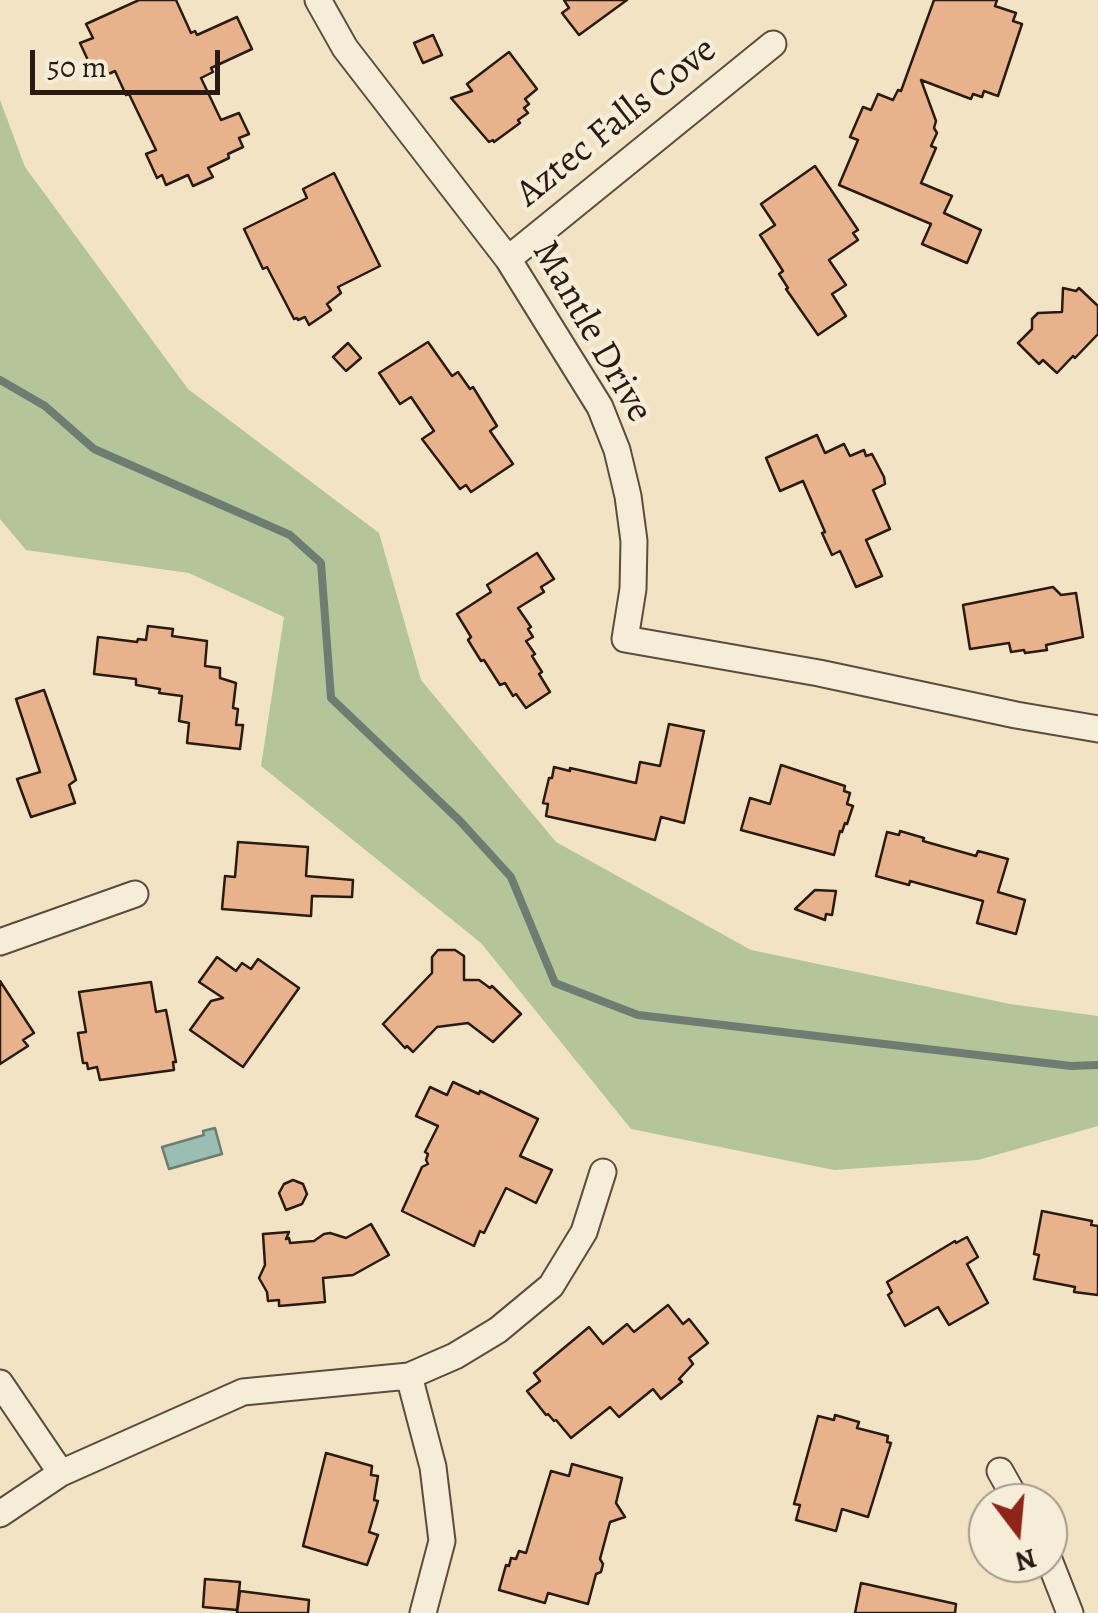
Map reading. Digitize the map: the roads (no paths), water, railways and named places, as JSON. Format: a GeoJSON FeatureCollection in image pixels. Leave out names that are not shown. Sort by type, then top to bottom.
{"type":"FeatureCollection","features":[{"type":"Feature","properties":{"kind":"street","name":"Mantle Drive"},"geometry":{"type":"LineString","coordinates":[[318,0],[354,60],[508,259],[591,392],[617,450],[628,496],[634,541],[633,588],[625,639],[1098,729]]}},
{"type":"Feature","properties":{"kind":"street","name":"Aztec Falls Cove"},"geometry":{"type":"LineString","coordinates":[[508,259],[774,44]]}},
{"type":"Feature","properties":{"kind":"street"},"geometry":{"type":"LineString","coordinates":[[0,942],[135,894]]}},
{"type":"Feature","properties":{"kind":"street"},"geometry":{"type":"LineString","coordinates":[[0,1514],[61,1473],[242,1392],[409,1376],[455,1356],[498,1330],[551,1286],[584,1232],[604,1172]]}},
{"type":"Feature","properties":{"kind":"street"},"geometry":{"type":"LineString","coordinates":[[409,1376],[433,1467],[442,1541],[423,1613]]}},
{"type":"Feature","properties":{"kind":"street"},"geometry":{"type":"LineString","coordinates":[[0,1383],[61,1473]]}},
{"type":"Feature","properties":{"kind":"street"},"geometry":{"type":"LineString","coordinates":[[1000,1471],[1007,1483]]}},
{"type":"Feature","properties":{"kind":"street"},"geometry":{"type":"LineString","coordinates":[[1058,1583],[1070,1613]]}},
{"type":"Feature","properties":{"kind":"water"},"geometry":{"type":"Polygon","coordinates":[[[215,1128],[222,1154],[169,1169],[162,1147],[215,1128]]]}},
{"type":"Feature","properties":{"kind":"waterway"},"geometry":{"type":"LineString","coordinates":[[0,380],[45,406],[94,449],[290,535],[321,563],[331,698],[460,821],[511,877],[555,983],[638,1015],[1071,1066],[1098,1065]]}}]}
